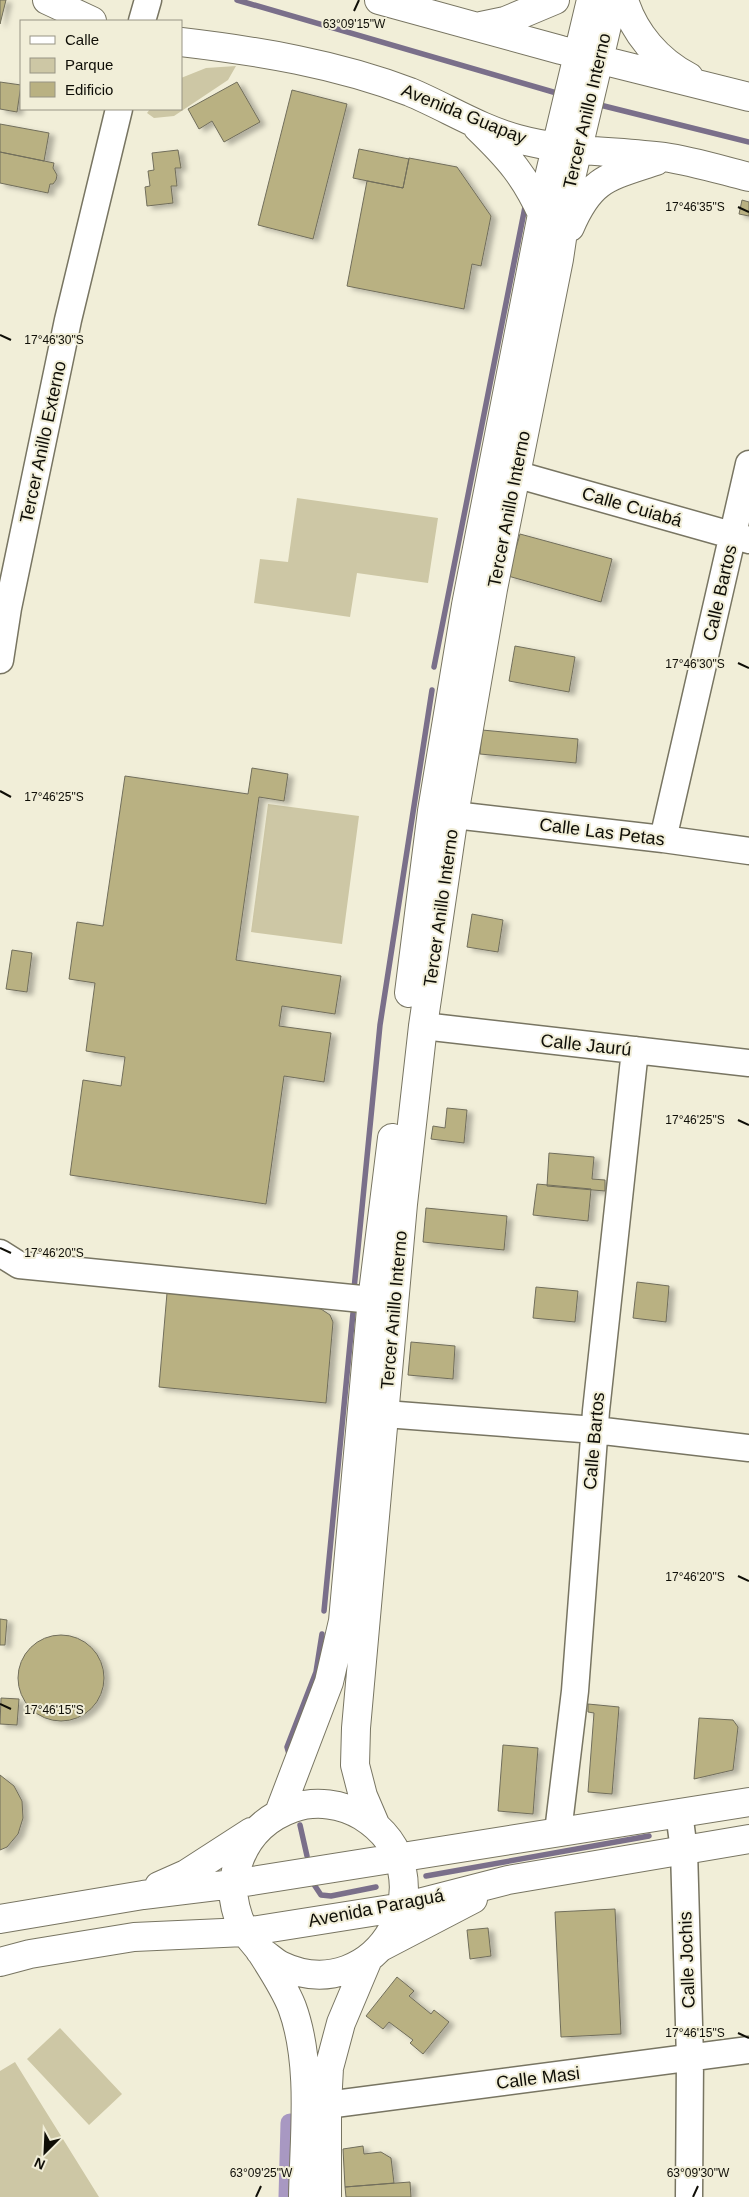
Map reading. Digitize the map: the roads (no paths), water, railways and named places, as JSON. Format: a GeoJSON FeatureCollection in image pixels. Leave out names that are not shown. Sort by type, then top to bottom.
{"type":"FeatureCollection","features":[{"type":"Feature","properties":{"kind":"main road"},"geometry":{"type":"LineString","coordinates":[[379,0],[479,27],[586,65],[708,87],[749,97]]}},
{"type":"Feature","properties":{"kind":"main road"},"geometry":{"type":"LineString","coordinates":[[479,27],[505,21],[555,0]]}},
{"type":"Feature","properties":{"kind":"main road","name":"Tercer Anillo Interno"},"geometry":{"type":"LineString","coordinates":[[270,1819],[329,1682],[343,1621],[372,1300],[432,811],[466,606],[542,216],[570,135],[586,65],[591,0]]}},
{"type":"Feature","properties":{"kind":"main road","name":"Tercer Anillo Interno"},"geometry":{"type":"LineString","coordinates":[[586,65],[613,0]]}},
{"type":"Feature","properties":{"kind":"main road"},"geometry":{"type":"LineString","coordinates":[[624,0],[629,17],[654,52],[682,74],[708,87]]}},
{"type":"Feature","properties":{"kind":"main road"},"geometry":{"type":"LineString","coordinates":[[55,8],[89,20]]}},
{"type":"Feature","properties":{"kind":"main road","name":"Avenida Guapay"},"geometry":{"type":"LineString","coordinates":[[182,42],[218,46],[349,72],[410,92],[470,120],[518,139],[570,135],[749,177]]}},
{"type":"Feature","properties":{"kind":"main road"},"geometry":{"type":"LineString","coordinates":[[182,55],[218,46]]}},
{"type":"Feature","properties":{"kind":"main road"},"geometry":{"type":"LineString","coordinates":[[470,120],[513,163],[530,188],[542,216]]}},
{"type":"Feature","properties":{"kind":"main road","name":"Tercer Anillo Interno"},"geometry":{"type":"LineString","coordinates":[[375,1824],[363,1796],[355,1765],[356,1728],[403,1204],[422,1037],[454,815],[515,474],[559,259],[570,135]]}},
{"type":"Feature","properties":{"kind":"main road"},"geometry":{"type":"LineString","coordinates":[[559,259],[578,210],[588,194],[600,182],[665,157]]}},
{"type":"Feature","properties":{"kind":"main road"},"geometry":{"type":"LineString","coordinates":[[515,474],[512,470],[510,459],[535,337],[530,279]]}},
{"type":"Feature","properties":{"kind":"main road"},"geometry":{"type":"LineString","coordinates":[[481,530],[493,538],[495,546],[479,631],[478,645],[482,659]]}},
{"type":"Feature","properties":{"kind":"main road"},"geometry":{"type":"LineString","coordinates":[[398,1083],[415,1032],[441,834],[454,815],[448,795],[469,672],[470,644],[466,606]]}},
{"type":"Feature","properties":{"kind":"main road"},"geometry":{"type":"LineString","coordinates":[[375,1510],[370,1461],[378,1401],[383,1325],[382,1314],[372,1300],[382,1291],[390,1276],[405,1116],[414,1066],[422,1037]]}},
{"type":"Feature","properties":{"kind":"main road"},"geometry":{"type":"LineString","coordinates":[[0,1919],[137,1896],[233,1884],[749,1802]]}},
{"type":"Feature","properties":{"kind":"main road","name":"Tercer Anillo Interno"},"geometry":{"type":"LineString","coordinates":[[303,2197],[304,2083],[298,2025],[291,2004],[236,1909],[233,1884],[237,1862],[246,1842],[270,1819],[303,1804],[328,1804],[353,1810],[375,1824],[383,1832],[399,1857],[404,1882],[403,1907],[395,1929],[375,1953],[340,2023],[329,2068],[327,2197]]}},
{"type":"Feature","properties":{"kind":"main road"},"geometry":{"type":"LineString","coordinates":[[137,1896],[186,1874],[270,1819]]}},
{"type":"Feature","properties":{"kind":"main road","name":"Avenida Paraguá"},"geometry":{"type":"LineString","coordinates":[[0,1962],[30,1954],[134,1937],[215,1933],[258,1949],[403,1907],[508,1880],[749,1838]]}},
{"type":"Feature","properties":{"kind":"main road"},"geometry":{"type":"LineString","coordinates":[[375,1953],[508,1880]]}},
{"type":"Feature","properties":{"kind":"main road"},"geometry":{"type":"LineString","coordinates":[[215,1933],[258,1949]]}},
{"type":"Feature","properties":{"kind":"main road","name":"Tercer Anillo Interno"},"geometry":{"type":"LineString","coordinates":[[258,1949],[279,1964],[309,1973],[324,1974],[347,1969],[375,1953]]}},
{"type":"Feature","properties":{"kind":"street"},"geometry":{"type":"LineString","coordinates":[[142,20],[148,0]]}},
{"type":"Feature","properties":{"kind":"street","name":"Tercer Anillo Externo"},"geometry":{"type":"LineString","coordinates":[[0,660],[4,608],[68,320],[119,110]]}},
{"type":"Feature","properties":{"kind":"street","name":"Calle Bartos"},"geometry":{"type":"LineString","coordinates":[[663,839],[741,538],[749,464]]}},
{"type":"Feature","properties":{"kind":"street","name":"Calle Cuiabá"},"geometry":{"type":"LineString","coordinates":[[515,474],[741,538]]}},
{"type":"Feature","properties":{"kind":"street","name":"Calle Las Petas"},"geometry":{"type":"LineString","coordinates":[[454,815],[749,851]]}},
{"type":"Feature","properties":{"kind":"street","name":"Calle Jaurú"},"geometry":{"type":"LineString","coordinates":[[422,1037],[635,1050],[749,1063]]}},
{"type":"Feature","properties":{"kind":"street","name":"Calle Bartos"},"geometry":{"type":"LineString","coordinates":[[558,1832],[575,1691],[595,1430],[635,1050]]}},
{"type":"Feature","properties":{"kind":"street"},"geometry":{"type":"LineString","coordinates":[[0,1253],[19,1265],[372,1300]]}},
{"type":"Feature","properties":{"kind":"street"},"geometry":{"type":"LineString","coordinates":[[385,1414],[595,1430],[749,1448]]}},
{"type":"Feature","properties":{"kind":"street","name":"Calle Jochis"},"geometry":{"type":"LineString","coordinates":[[679,1813],[684,1850],[690,2059],[689,2197]]}},
{"type":"Feature","properties":{"kind":"street","name":"Calle Masi"},"geometry":{"type":"LineString","coordinates":[[327,2105],[749,2050]]}},
{"type":"Feature","properties":{"kind":"waterway"},"geometry":{"type":"LineString","coordinates":[[237,0],[560,94]]}},
{"type":"Feature","properties":{"kind":"waterway"},"geometry":{"type":"LineString","coordinates":[[596,104],[749,142]]}},
{"type":"Feature","properties":{"kind":"waterway"},"geometry":{"type":"LineString","coordinates":[[434,667],[525,207]]}},
{"type":"Feature","properties":{"kind":"waterway"},"geometry":{"type":"LineString","coordinates":[[354,1289],[380,1025],[432,690]]}},
{"type":"Feature","properties":{"kind":"waterway"},"geometry":{"type":"LineString","coordinates":[[324,1611],[353,1313]]}},
{"type":"Feature","properties":{"kind":"waterway"},"geometry":{"type":"LineString","coordinates":[[289,1754],[287,1747],[316,1672],[322,1634]]}},
{"type":"Feature","properties":{"kind":"waterway"},"geometry":{"type":"LineString","coordinates":[[300,1825],[307,1856]]}},
{"type":"Feature","properties":{"kind":"waterway"},"geometry":{"type":"LineString","coordinates":[[426,1876],[649,1836]]}},
{"type":"Feature","properties":{"kind":"waterway"},"geometry":{"type":"LineString","coordinates":[[313,1883],[321,1895],[331,1896],[376,1887]]}},
{"type":"Feature","properties":{"kind":"waterway"},"geometry":{"type":"LineString","coordinates":[[288,2197],[290,2123]]}}]}
